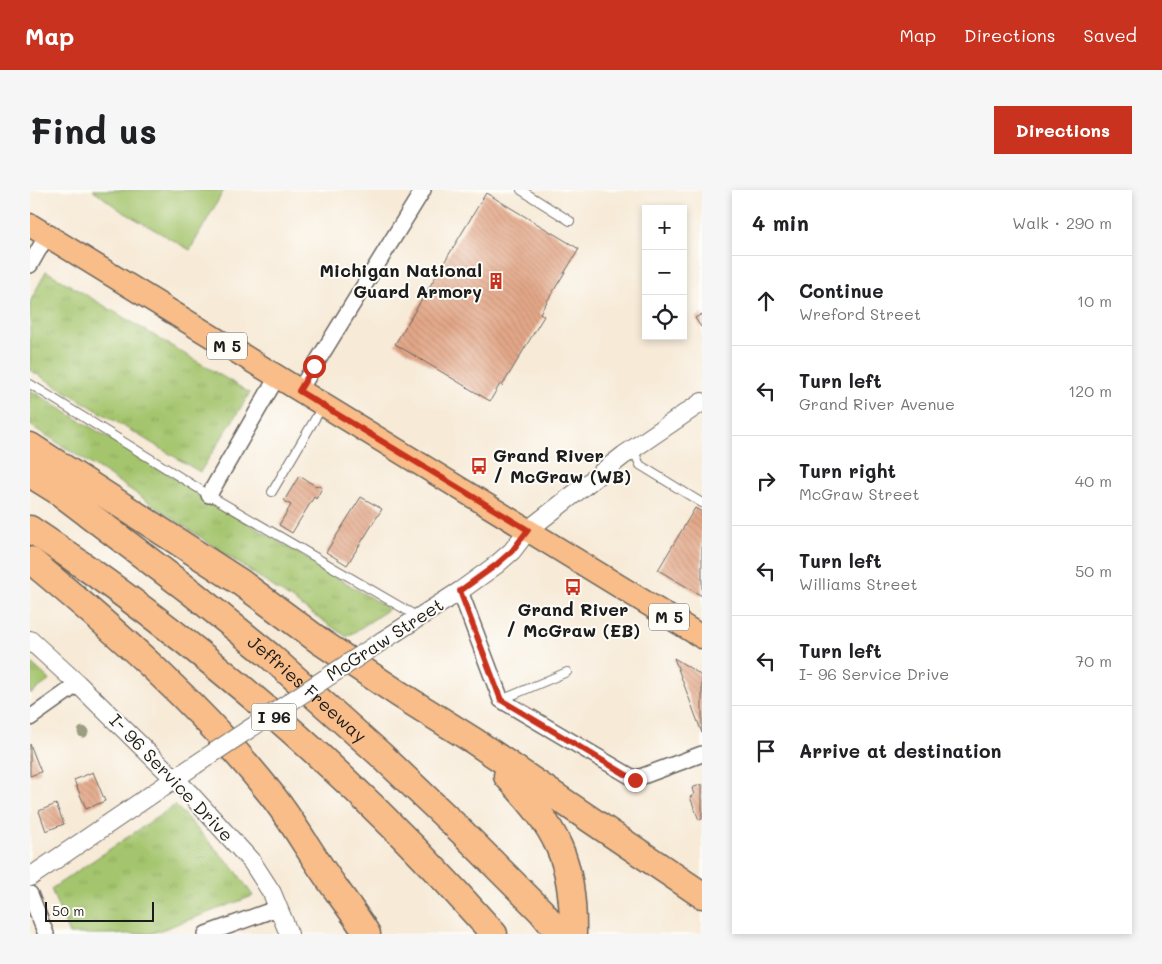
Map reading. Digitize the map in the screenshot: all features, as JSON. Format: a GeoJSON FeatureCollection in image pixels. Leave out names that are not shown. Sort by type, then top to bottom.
{"type":"FeatureCollection","features":[{"type":"Feature","properties":{"kind":"highway"},"geometry":{"type":"LineString","coordinates":[[30,446],[240,582],[321,642],[474,741],[702,895]]}},
{"type":"Feature","properties":{"kind":"highway","name":"Jeffries Freeway"},"geometry":{"type":"LineString","coordinates":[[30,474],[58,492],[191,592],[270,656],[381,755],[462,832],[540,911],[560,934]]}},
{"type":"Feature","properties":{"kind":"highway","name":"I 96"},"geometry":{"type":"LineString","coordinates":[[30,530],[137,605],[220,670],[284,725],[357,792],[494,934]]}},
{"type":"Feature","properties":{"kind":"highway"},"geometry":{"type":"LineString","coordinates":[[30,560],[121,639],[197,711],[271,794],[296,827],[367,934]]}},
{"type":"Feature","properties":{"kind":"highway"},"geometry":{"type":"LineString","coordinates":[[474,741],[533,803],[557,839],[565,860],[571,886],[574,908],[573,934]]}},
{"type":"Feature","properties":{"kind":"highway"},"geometry":{"type":"LineString","coordinates":[[326,874],[340,912],[351,934]]}},
{"type":"Feature","properties":{"kind":"main road","name":"M 5"},"geometry":{"type":"LineString","coordinates":[[38,230],[702,637]]}},
{"type":"Feature","properties":{"kind":"street"},"geometry":{"type":"LineString","coordinates":[[299,391],[423,190]]}},
{"type":"Feature","properties":{"kind":"street"},"geometry":{"type":"LineString","coordinates":[[30,265],[38,230]]}},
{"type":"Feature","properties":{"kind":"street"},"geometry":{"type":"LineString","coordinates":[[209,495],[277,377]]}},
{"type":"Feature","properties":{"kind":"street","name":"McGraw Street"},"geometry":{"type":"LineString","coordinates":[[30,877],[174,778],[460,591],[512,551],[528,530],[633,449],[702,402]]}},
{"type":"Feature","properties":{"kind":"street"},"geometry":{"type":"LineString","coordinates":[[460,591],[501,700],[635,780],[702,754]]}},
{"type":"Feature","properties":{"kind":"street","name":"I- 96 Service Drive"},"geometry":{"type":"LineString","coordinates":[[30,640],[174,778],[252,862],[272,893],[289,934]]}},
{"type":"Feature","properties":{"kind":"street"},"geometry":{"type":"LineString","coordinates":[[30,718],[78,684]]}},
{"type":"Feature","properties":{"kind":"street"},"geometry":{"type":"LineString","coordinates":[[30,894],[46,934]]}},
{"type":"Feature","properties":{"kind":"street"},"geometry":{"type":"LineString","coordinates":[[206,934],[278,908]]}},
{"type":"Feature","properties":{"kind":"lane"},"geometry":{"type":"LineString","coordinates":[[524,191],[570,221]]}},
{"type":"Feature","properties":{"kind":"lane"},"geometry":{"type":"LineString","coordinates":[[30,384],[209,495],[418,617]]}},
{"type":"Feature","properties":{"kind":"lane"},"geometry":{"type":"LineString","coordinates":[[272,492],[323,405]]}},
{"type":"Feature","properties":{"kind":"lane"},"geometry":{"type":"LineString","coordinates":[[633,449],[640,466],[702,503]]}},
{"type":"Feature","properties":{"kind":"lane"},"geometry":{"type":"LineString","coordinates":[[501,700],[567,672]]}},
{"type":"Feature","properties":{"kind":"green space"},"geometry":{"type":"Polygon","coordinates":[[[93,190],[224,190],[190,250],[120,210],[93,190]]]}},
{"type":"Feature","properties":{"kind":"green space"},"geometry":{"type":"Polygon","coordinates":[[[46,271],[250,393],[200,472],[30,370],[30,302],[46,271]]]}},
{"type":"Feature","properties":{"kind":"green space"},"geometry":{"type":"Polygon","coordinates":[[[30,390],[389,609],[347,637],[128,488],[30,425],[30,390]]]}},
{"type":"Feature","properties":{"kind":"green space"},"geometry":{"type":"Polygon","coordinates":[[[30,662],[50,680],[30,694],[30,662]]]}},
{"type":"Feature","properties":{"kind":"green space"},"geometry":{"type":"Polygon","coordinates":[[[175,805],[236,871],[253,896],[150,934],[69,934],[51,889],[175,805]]]}},
{"type":"Feature","properties":{"kind":"building","name":"Michigan National Guard Armory"},"geometry":{"type":"Polygon","coordinates":[[[486,193],[579,249],[540,313],[544,316],[502,386],[500,384],[490,401],[395,344],[486,193]]]}},
{"type":"Feature","properties":{"kind":"building"},"geometry":{"type":"Polygon","coordinates":[[[702,314],[702,326],[701,327],[695,318],[702,314]]]}},
{"type":"Feature","properties":{"kind":"building"},"geometry":{"type":"Polygon","coordinates":[[[299,476],[322,488],[316,499],[314,497],[292,533],[279,525],[291,505],[284,501],[299,476]]]}},
{"type":"Feature","properties":{"kind":"building"},"geometry":{"type":"Polygon","coordinates":[[[361,497],[382,509],[347,565],[326,552],[361,497]]]}},
{"type":"Feature","properties":{"kind":"building"},"geometry":{"type":"Polygon","coordinates":[[[695,508],[702,512],[702,596],[658,570],[695,508]]]}},
{"type":"Feature","properties":{"kind":"building"},"geometry":{"type":"Polygon","coordinates":[[[674,658],[698,673],[702,678],[702,733],[674,658]]]}},
{"type":"Feature","properties":{"kind":"building"},"geometry":{"type":"Polygon","coordinates":[[[30,744],[41,772],[30,776],[30,744]]]}},
{"type":"Feature","properties":{"kind":"building"},"geometry":{"type":"Polygon","coordinates":[[[93,772],[105,801],[86,809],[74,780],[93,772]]]}},
{"type":"Feature","properties":{"kind":"building"},"geometry":{"type":"Polygon","coordinates":[[[702,784],[702,819],[699,820],[690,797],[694,795],[692,788],[702,784]]]}},
{"type":"Feature","properties":{"kind":"building"},"geometry":{"type":"Polygon","coordinates":[[[56,804],[64,824],[46,831],[39,811],[56,804]]]}},
{"type":"Feature","properties":{"kind":"place","name":"Michigan National Guard Armory"},"geometry":{"type":"Point","coordinates":[496,281]}},
{"type":"Feature","properties":{"kind":"place","name":"Grand River / McGraw (WB)"},"geometry":{"type":"Point","coordinates":[479,466]}},
{"type":"Feature","properties":{"kind":"place","name":"Grand River / McGraw (EB)"},"geometry":{"type":"Point","coordinates":[573,587]}},
{"type":"Feature","properties":{"kind":"route"},"geometry":{"type":"LineString","coordinates":[[314,366],[299,391],[528,530],[512,551],[460,591],[501,700],[635,780]]}}]}
